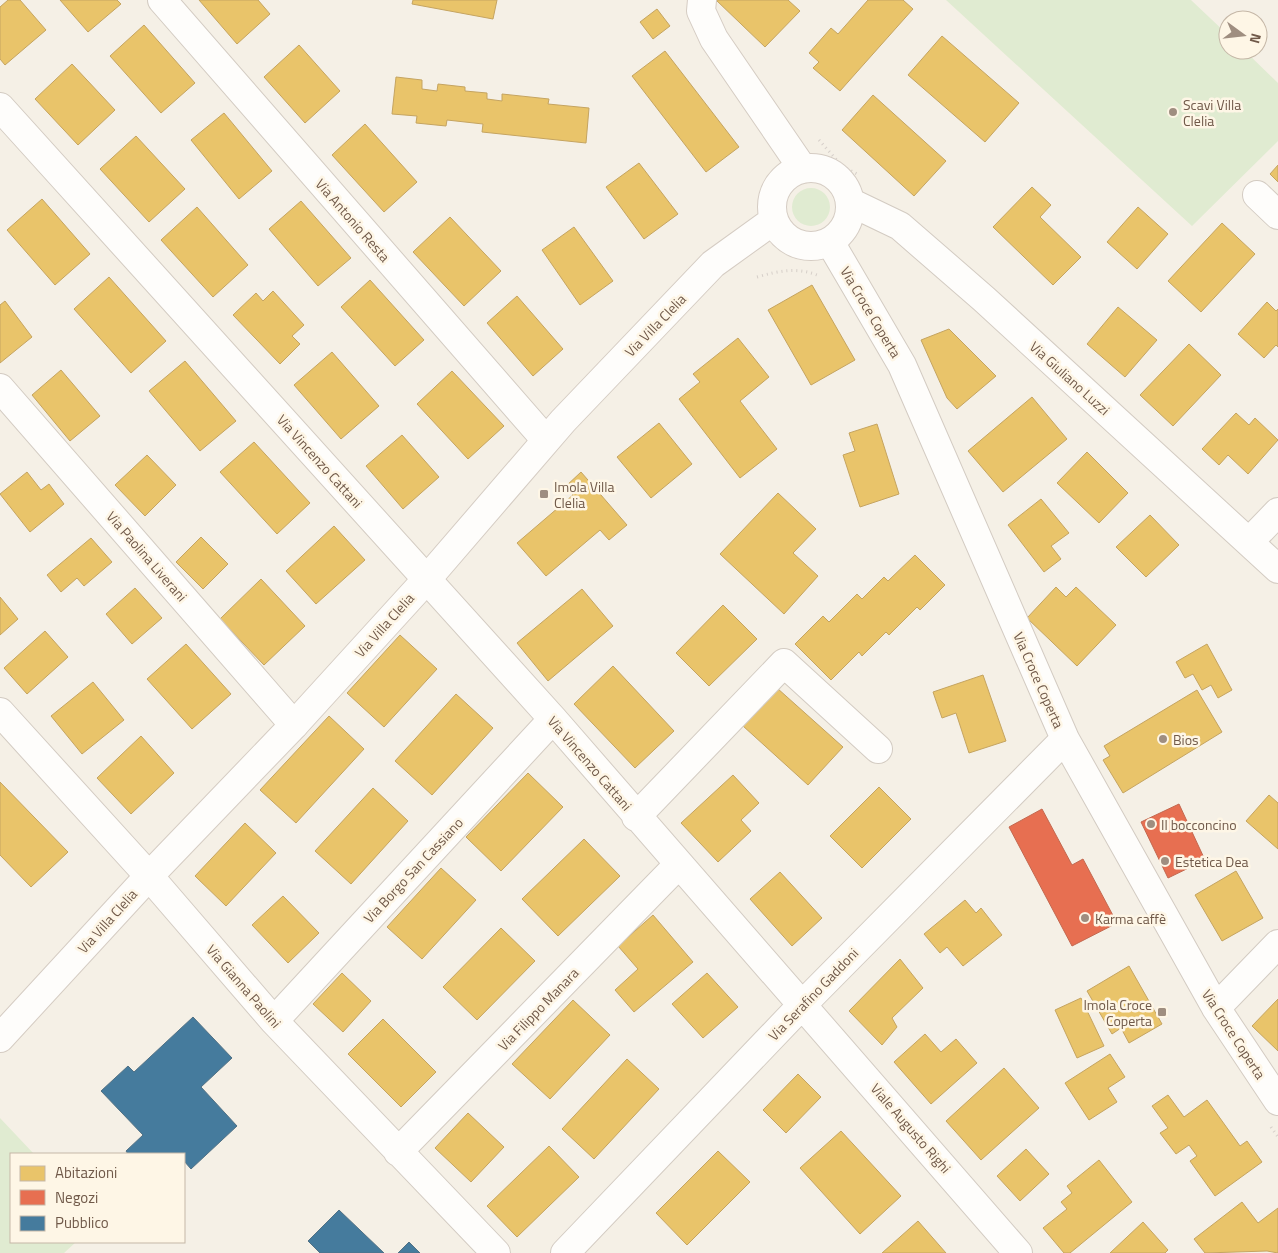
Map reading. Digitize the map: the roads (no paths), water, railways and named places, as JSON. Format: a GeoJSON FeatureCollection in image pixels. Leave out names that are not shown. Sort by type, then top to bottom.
{"type":"FeatureCollection","features":[{"type":"Feature","properties":{"kind":"street","name":"Via Antonio Resta"},"geometry":{"type":"LineString","coordinates":[[162,0],[545,439]]}},
{"type":"Feature","properties":{"kind":"street"},"geometry":{"type":"LineString","coordinates":[[702,0],[701,11],[714,39],[803,169]]}},
{"type":"Feature","properties":{"kind":"street","name":"Via Vincenzo Cattani"},"geometry":{"type":"LineString","coordinates":[[0,107],[553,719],[678,866],[803,1004]]}},
{"type":"Feature","properties":{"kind":"street"},"geometry":{"type":"LineString","coordinates":[[816,168],[828,172],[839,179],[847,190],[850,202],[847,225],[830,242],[817,247],[803,246],[791,242],[780,232],[774,220],[772,207],[774,194],[780,182],[791,174],[803,169],[816,168]]}},
{"type":"Feature","properties":{"kind":"street"},"geometry":{"type":"LineString","coordinates":[[1257,195],[1278,215]]}},
{"type":"Feature","properties":{"kind":"street","name":"Via Giuliano Luzzi"},"geometry":{"type":"LineString","coordinates":[[850,202],[900,226],[984,299],[1250,541],[1278,569]]}},
{"type":"Feature","properties":{"kind":"street","name":"Via Villa Clelia"},"geometry":{"type":"LineString","coordinates":[[0,1038],[149,876],[294,725],[427,579],[545,439],[713,264],[774,220]]}},
{"type":"Feature","properties":{"kind":"street","name":"Via Croce Coperta"},"geometry":{"type":"LineString","coordinates":[[830,242],[902,365],[1065,739],[1216,1008],[1278,1101]]}},
{"type":"Feature","properties":{"kind":"street","name":"Via Paolina Liverani"},"geometry":{"type":"LineString","coordinates":[[0,388],[294,725]]}},
{"type":"Feature","properties":{"kind":"street"},"geometry":{"type":"LineString","coordinates":[[1250,541],[1278,512]]}},
{"type":"Feature","properties":{"kind":"street","name":"Via Vincenzo Cattani"},"geometry":{"type":"LineString","coordinates":[[636,817],[784,663],[878,749]]}},
{"type":"Feature","properties":{"kind":"street","name":"Via Gianna Paolini"},"geometry":{"type":"LineString","coordinates":[[0,712],[149,876],[274,1021],[496,1253]]}},
{"type":"Feature","properties":{"kind":"street","name":"Via Borgo San Cassiano"},"geometry":{"type":"LineString","coordinates":[[274,1021],[553,719]]}},
{"type":"Feature","properties":{"kind":"street","name":"Via Serafino Gaddoni"},"geometry":{"type":"LineString","coordinates":[[565,1253],[803,1004],[1065,739]]}},
{"type":"Feature","properties":{"kind":"street","name":"Via Filippo Manara"},"geometry":{"type":"LineString","coordinates":[[398,1152],[678,866]]}},
{"type":"Feature","properties":{"kind":"street"},"geometry":{"type":"LineString","coordinates":[[1216,1008],[1278,944]]}},
{"type":"Feature","properties":{"kind":"street","name":"Viale Augusto Righi"},"geometry":{"type":"LineString","coordinates":[[803,1004],[1018,1253]]}},
{"type":"Feature","properties":{"kind":"place","name":"Scavi Villa Clelia"},"geometry":{"type":"Point","coordinates":[1173,112]}},
{"type":"Feature","properties":{"kind":"place","name":"Imola Villa Clelia"},"geometry":{"type":"Point","coordinates":[544,494]}},
{"type":"Feature","properties":{"kind":"place","name":"Bios"},"geometry":{"type":"Point","coordinates":[1163,739]}},
{"type":"Feature","properties":{"kind":"place","name":"Il bocconcino"},"geometry":{"type":"Point","coordinates":[1151,824]}},
{"type":"Feature","properties":{"kind":"place","name":"Estetica Dea"},"geometry":{"type":"Point","coordinates":[1165,861]}},
{"type":"Feature","properties":{"kind":"place","name":"Karma caffè"},"geometry":{"type":"Point","coordinates":[1085,918]}},
{"type":"Feature","properties":{"kind":"place","name":"Imola Croce Coperta"},"geometry":{"type":"Point","coordinates":[1162,1012]}}]}
